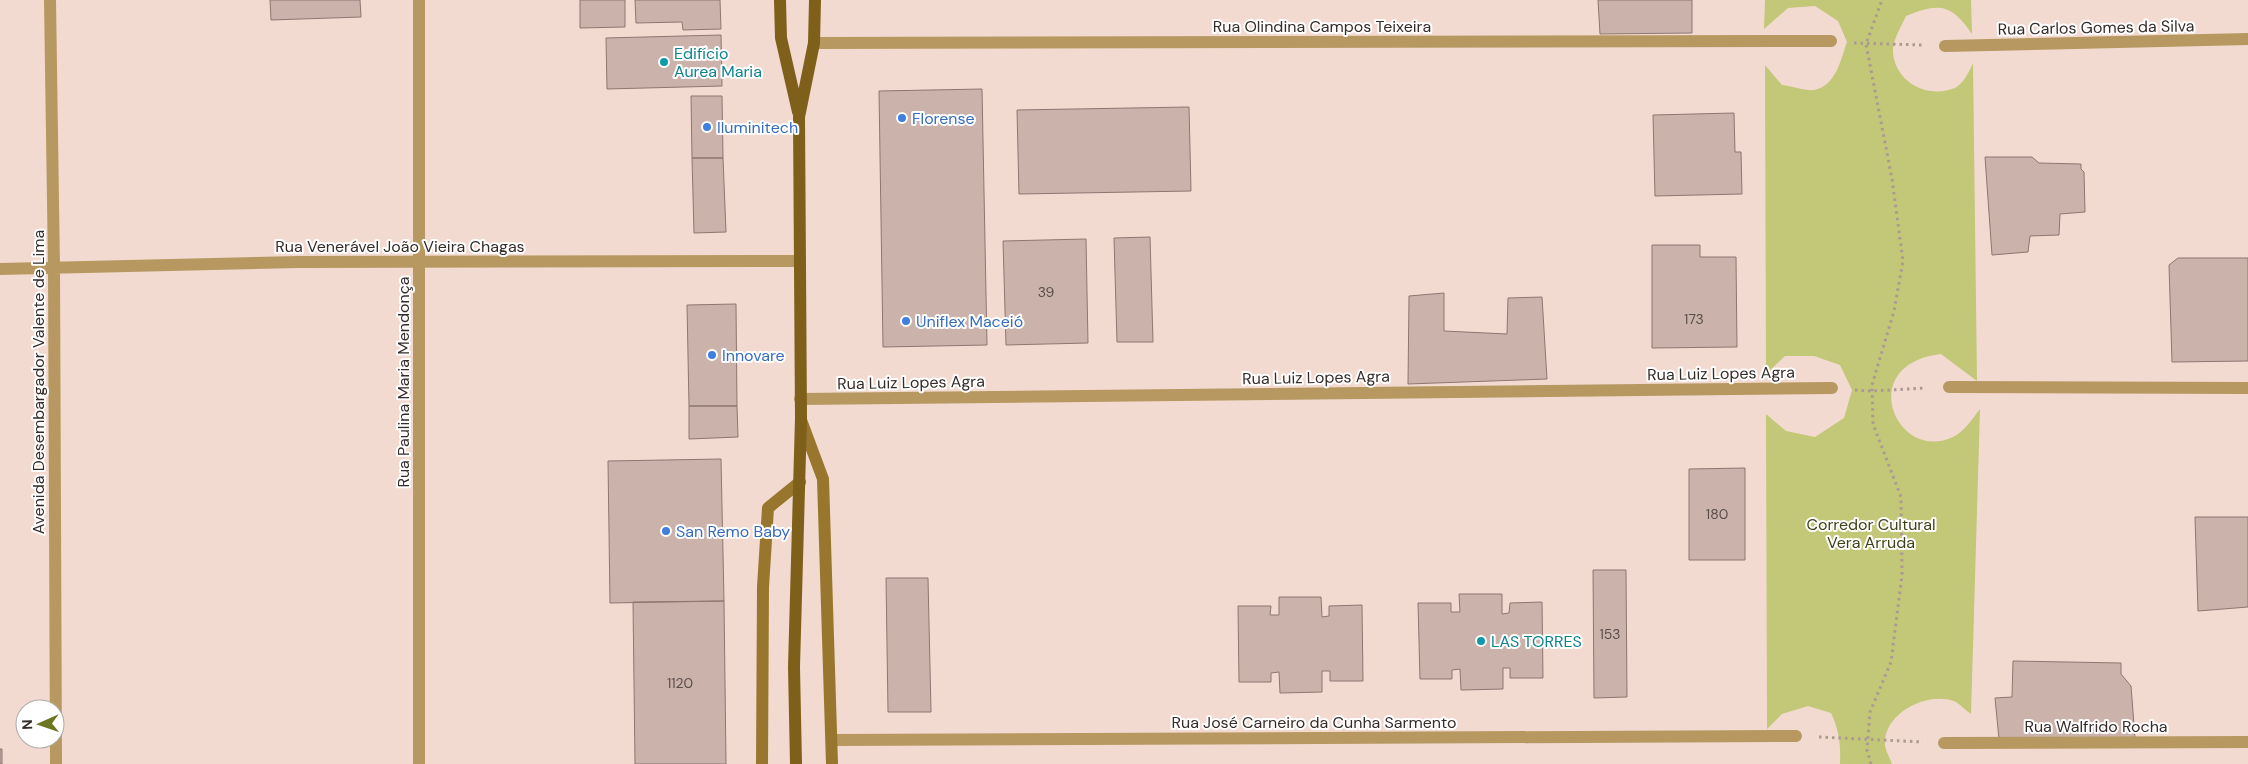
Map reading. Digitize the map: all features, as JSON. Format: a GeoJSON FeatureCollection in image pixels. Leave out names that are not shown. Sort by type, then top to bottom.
{"type":"FeatureCollection","features":[{"type":"Feature","properties":{"kind":"main road"},"geometry":{"type":"LineString","coordinates":[[780,0],[781,38],[799,117]]}},
{"type":"Feature","properties":{"kind":"main road"},"geometry":{"type":"LineString","coordinates":[[796,764],[794,667],[801,418],[799,117],[814,43],[815,0]]}},
{"type":"Feature","properties":{"kind":"main road"},"geometry":{"type":"LineString","coordinates":[[801,418],[823,479],[832,764]]}},
{"type":"Feature","properties":{"kind":"main road"},"geometry":{"type":"LineString","coordinates":[[762,764],[763,587],[768,508],[800,482]]}},
{"type":"Feature","properties":{"kind":"street","name":"Avenida Desembargador Valente de Lima"},"geometry":{"type":"LineString","coordinates":[[50,0],[54,268],[56,764]]}},
{"type":"Feature","properties":{"kind":"street","name":"Rua Paulina Maria Mendonça"},"geometry":{"type":"LineString","coordinates":[[419,0],[419,764]]}},
{"type":"Feature","properties":{"kind":"street","name":"Rua Carlos Gomes da Silva"},"geometry":{"type":"LineString","coordinates":[[1946,46],[2248,39]]}},
{"type":"Feature","properties":{"kind":"street","name":"Rua Olindina Campos Teixeira"},"geometry":{"type":"LineString","coordinates":[[814,43],[1830,41]]}},
{"type":"Feature","properties":{"kind":"street","name":"Rua Venerável João Vieira Chagas"},"geometry":{"type":"LineString","coordinates":[[0,269],[299,262],[800,261]]}},
{"type":"Feature","properties":{"kind":"street"},"geometry":{"type":"LineString","coordinates":[[1949,387],[2248,388]]}},
{"type":"Feature","properties":{"kind":"street","name":"Rua Luiz Lopes Agra"},"geometry":{"type":"LineString","coordinates":[[800,399],[1832,388]]}},
{"type":"Feature","properties":{"kind":"street","name":"Rua José Carneiro da Cunha Sarmento"},"geometry":{"type":"LineString","coordinates":[[832,740],[1796,736]]}},
{"type":"Feature","properties":{"kind":"street","name":"Rua Walfrido Rocha"},"geometry":{"type":"LineString","coordinates":[[1944,743],[2248,742]]}},
{"type":"Feature","properties":{"kind":"path"},"geometry":{"type":"LineString","coordinates":[[1871,764],[1867,750],[1870,712],[1891,662],[1902,575],[1901,497],[1873,424],[1872,385],[1894,311],[1903,261],[1892,179],[1866,44],[1882,0]]}},
{"type":"Feature","properties":{"kind":"path"},"geometry":{"type":"LineString","coordinates":[[1830,41],[1946,46]]}},
{"type":"Feature","properties":{"kind":"path"},"geometry":{"type":"LineString","coordinates":[[1832,388],[1872,392],[1949,387]]}},
{"type":"Feature","properties":{"kind":"path"},"geometry":{"type":"LineString","coordinates":[[1796,736],[1944,743]]}},
{"type":"Feature","properties":{"kind":"green space","name":"Corredor Cultural Vera Arruda"},"geometry":{"type":"Polygon","coordinates":[[[1765,0],[1971,0],[1972,34],[1965,24],[1951,11],[1944,8],[1927,9],[1906,16],[1895,39],[1893,53],[1895,64],[1900,73],[1915,86],[1924,90],[1945,91],[1955,88],[1966,77],[1973,63],[1977,381],[1941,354],[1914,362],[1898,375],[1892,392],[1893,409],[1901,425],[1915,437],[1933,442],[1957,435],[1980,409],[1971,714],[1956,702],[1945,699],[1933,699],[1909,707],[1899,714],[1886,734],[1885,746],[1892,764],[1840,764],[1839,738],[1831,713],[1808,706],[1782,714],[1767,729],[1766,414],[1786,431],[1815,437],[1844,418],[1852,390],[1840,365],[1814,356],[1785,356],[1766,374],[1765,65],[1782,85],[1814,90],[1828,83],[1833,78],[1847,42],[1838,21],[1815,6],[1788,8],[1764,29],[1765,0]]]}},
{"type":"Feature","properties":{"kind":"building"},"geometry":{"type":"Polygon","coordinates":[[[270,0],[360,0],[361,17],[271,20],[270,0]]]}},
{"type":"Feature","properties":{"kind":"building"},"geometry":{"type":"Polygon","coordinates":[[[580,0],[625,0],[625,27],[580,28],[580,0]]]}},
{"type":"Feature","properties":{"kind":"building"},"geometry":{"type":"Polygon","coordinates":[[[635,0],[720,0],[721,29],[683,30],[682,22],[636,23],[635,0]]]}},
{"type":"Feature","properties":{"kind":"building"},"geometry":{"type":"Polygon","coordinates":[[[1598,0],[1692,0],[1692,33],[1600,34],[1598,0]]]}},
{"type":"Feature","properties":{"kind":"building","name":"Edifício Aurea Maria"},"geometry":{"type":"Polygon","coordinates":[[[721,35],[722,86],[607,89],[606,38],[721,35]]]}},
{"type":"Feature","properties":{"kind":"building"},"geometry":{"type":"Polygon","coordinates":[[[982,89],[987,345],[883,347],[879,91],[982,89]]]}},
{"type":"Feature","properties":{"kind":"building","name":"Iluminitech"},"geometry":{"type":"Polygon","coordinates":[[[691,96],[722,96],[723,158],[692,158],[691,96]]]}},
{"type":"Feature","properties":{"kind":"building"},"geometry":{"type":"Polygon","coordinates":[[[1189,107],[1191,191],[1019,194],[1017,110],[1189,107]]]}},
{"type":"Feature","properties":{"kind":"building"},"geometry":{"type":"Polygon","coordinates":[[[1734,113],[1735,152],[1741,152],[1742,194],[1655,196],[1653,115],[1734,113]]]}},
{"type":"Feature","properties":{"kind":"building"},"geometry":{"type":"Polygon","coordinates":[[[1985,157],[2032,157],[2039,163],[2081,164],[2081,169],[2084,172],[2085,212],[2060,214],[2059,235],[2030,236],[2028,252],[1992,255],[1985,157]]]}},
{"type":"Feature","properties":{"kind":"building"},"geometry":{"type":"Polygon","coordinates":[[[692,158],[723,158],[726,232],[694,233],[692,158]]]}},
{"type":"Feature","properties":{"kind":"building"},"geometry":{"type":"Polygon","coordinates":[[[1150,237],[1153,342],[1117,342],[1114,238],[1150,237]]]}},
{"type":"Feature","properties":{"kind":"building"},"geometry":{"type":"Polygon","coordinates":[[[1086,239],[1088,343],[1006,345],[1003,241],[1086,239]]]}},
{"type":"Feature","properties":{"kind":"building"},"geometry":{"type":"Polygon","coordinates":[[[1652,245],[1700,245],[1700,257],[1736,257],[1737,347],[1652,348],[1652,245]]]}},
{"type":"Feature","properties":{"kind":"building"},"geometry":{"type":"Polygon","coordinates":[[[2178,258],[2248,258],[2248,361],[2172,362],[2169,265],[2178,258]]]}},
{"type":"Feature","properties":{"kind":"building"},"geometry":{"type":"Polygon","coordinates":[[[1444,293],[1444,331],[1507,334],[1508,298],[1542,297],[1547,379],[1408,384],[1409,296],[1444,293]]]}},
{"type":"Feature","properties":{"kind":"building","name":"Innovare"},"geometry":{"type":"Polygon","coordinates":[[[736,304],[737,406],[689,406],[687,305],[736,304]]]}},
{"type":"Feature","properties":{"kind":"building"},"geometry":{"type":"Polygon","coordinates":[[[689,406],[737,406],[738,437],[689,439],[689,406]]]}},
{"type":"Feature","properties":{"kind":"building","name":"San Remo Baby"},"geometry":{"type":"Polygon","coordinates":[[[721,459],[724,601],[610,603],[608,461],[721,459]]]}},
{"type":"Feature","properties":{"kind":"building"},"geometry":{"type":"Polygon","coordinates":[[[1745,468],[1745,560],[1689,560],[1689,469],[1745,468]]]}},
{"type":"Feature","properties":{"kind":"building"},"geometry":{"type":"Polygon","coordinates":[[[2195,517],[2248,517],[2248,607],[2198,611],[2195,517]]]}},
{"type":"Feature","properties":{"kind":"building"},"geometry":{"type":"Polygon","coordinates":[[[1593,570],[1626,570],[1627,697],[1594,698],[1593,570]]]}},
{"type":"Feature","properties":{"kind":"building"},"geometry":{"type":"Polygon","coordinates":[[[886,578],[928,578],[931,712],[888,712],[886,578]]]}},
{"type":"Feature","properties":{"kind":"building","name":"LAS TORRES"},"geometry":{"type":"Polygon","coordinates":[[[1459,594],[1502,594],[1502,614],[1509,613],[1510,603],[1542,602],[1543,678],[1510,678],[1510,668],[1503,668],[1503,689],[1461,690],[1460,669],[1452,670],[1452,679],[1420,679],[1418,603],[1451,603],[1451,612],[1460,612],[1459,594]]]}},
{"type":"Feature","properties":{"kind":"building"},"geometry":{"type":"Polygon","coordinates":[[[1279,597],[1321,597],[1322,617],[1329,616],[1329,606],[1362,605],[1363,681],[1330,681],[1330,671],[1322,671],[1322,692],[1280,693],[1279,672],[1271,673],[1271,682],[1239,682],[1238,606],[1271,606],[1270,615],[1279,615],[1279,597]]]}},
{"type":"Feature","properties":{"kind":"building"},"geometry":{"type":"Polygon","coordinates":[[[724,601],[726,764],[635,764],[633,602],[724,601]]]}},
{"type":"Feature","properties":{"kind":"building"},"geometry":{"type":"Polygon","coordinates":[[[2013,661],[2121,663],[2121,674],[2131,686],[2135,738],[1999,739],[1995,698],[2012,697],[2013,661]]]}},
{"type":"Feature","properties":{"kind":"building"},"geometry":{"type":"Polygon","coordinates":[[[0,749],[2,749],[2,764],[0,764],[0,749]]]}},
{"type":"Feature","properties":{"kind":"place","name":"Edifício Aurea Maria"},"geometry":{"type":"Point","coordinates":[664,62]}},
{"type":"Feature","properties":{"kind":"place","name":"Florense"},"geometry":{"type":"Point","coordinates":[902,118]}},
{"type":"Feature","properties":{"kind":"place","name":"Iluminitech"},"geometry":{"type":"Point","coordinates":[707,127]}},
{"type":"Feature","properties":{"kind":"place","name":"Uniflex Maceió"},"geometry":{"type":"Point","coordinates":[906,321]}},
{"type":"Feature","properties":{"kind":"place","name":"Innovare"},"geometry":{"type":"Point","coordinates":[712,355]}},
{"type":"Feature","properties":{"kind":"place","name":"San Remo Baby"},"geometry":{"type":"Point","coordinates":[666,531]}},
{"type":"Feature","properties":{"kind":"place","name":"LAS TORRES"},"geometry":{"type":"Point","coordinates":[1481,641]}}]}
